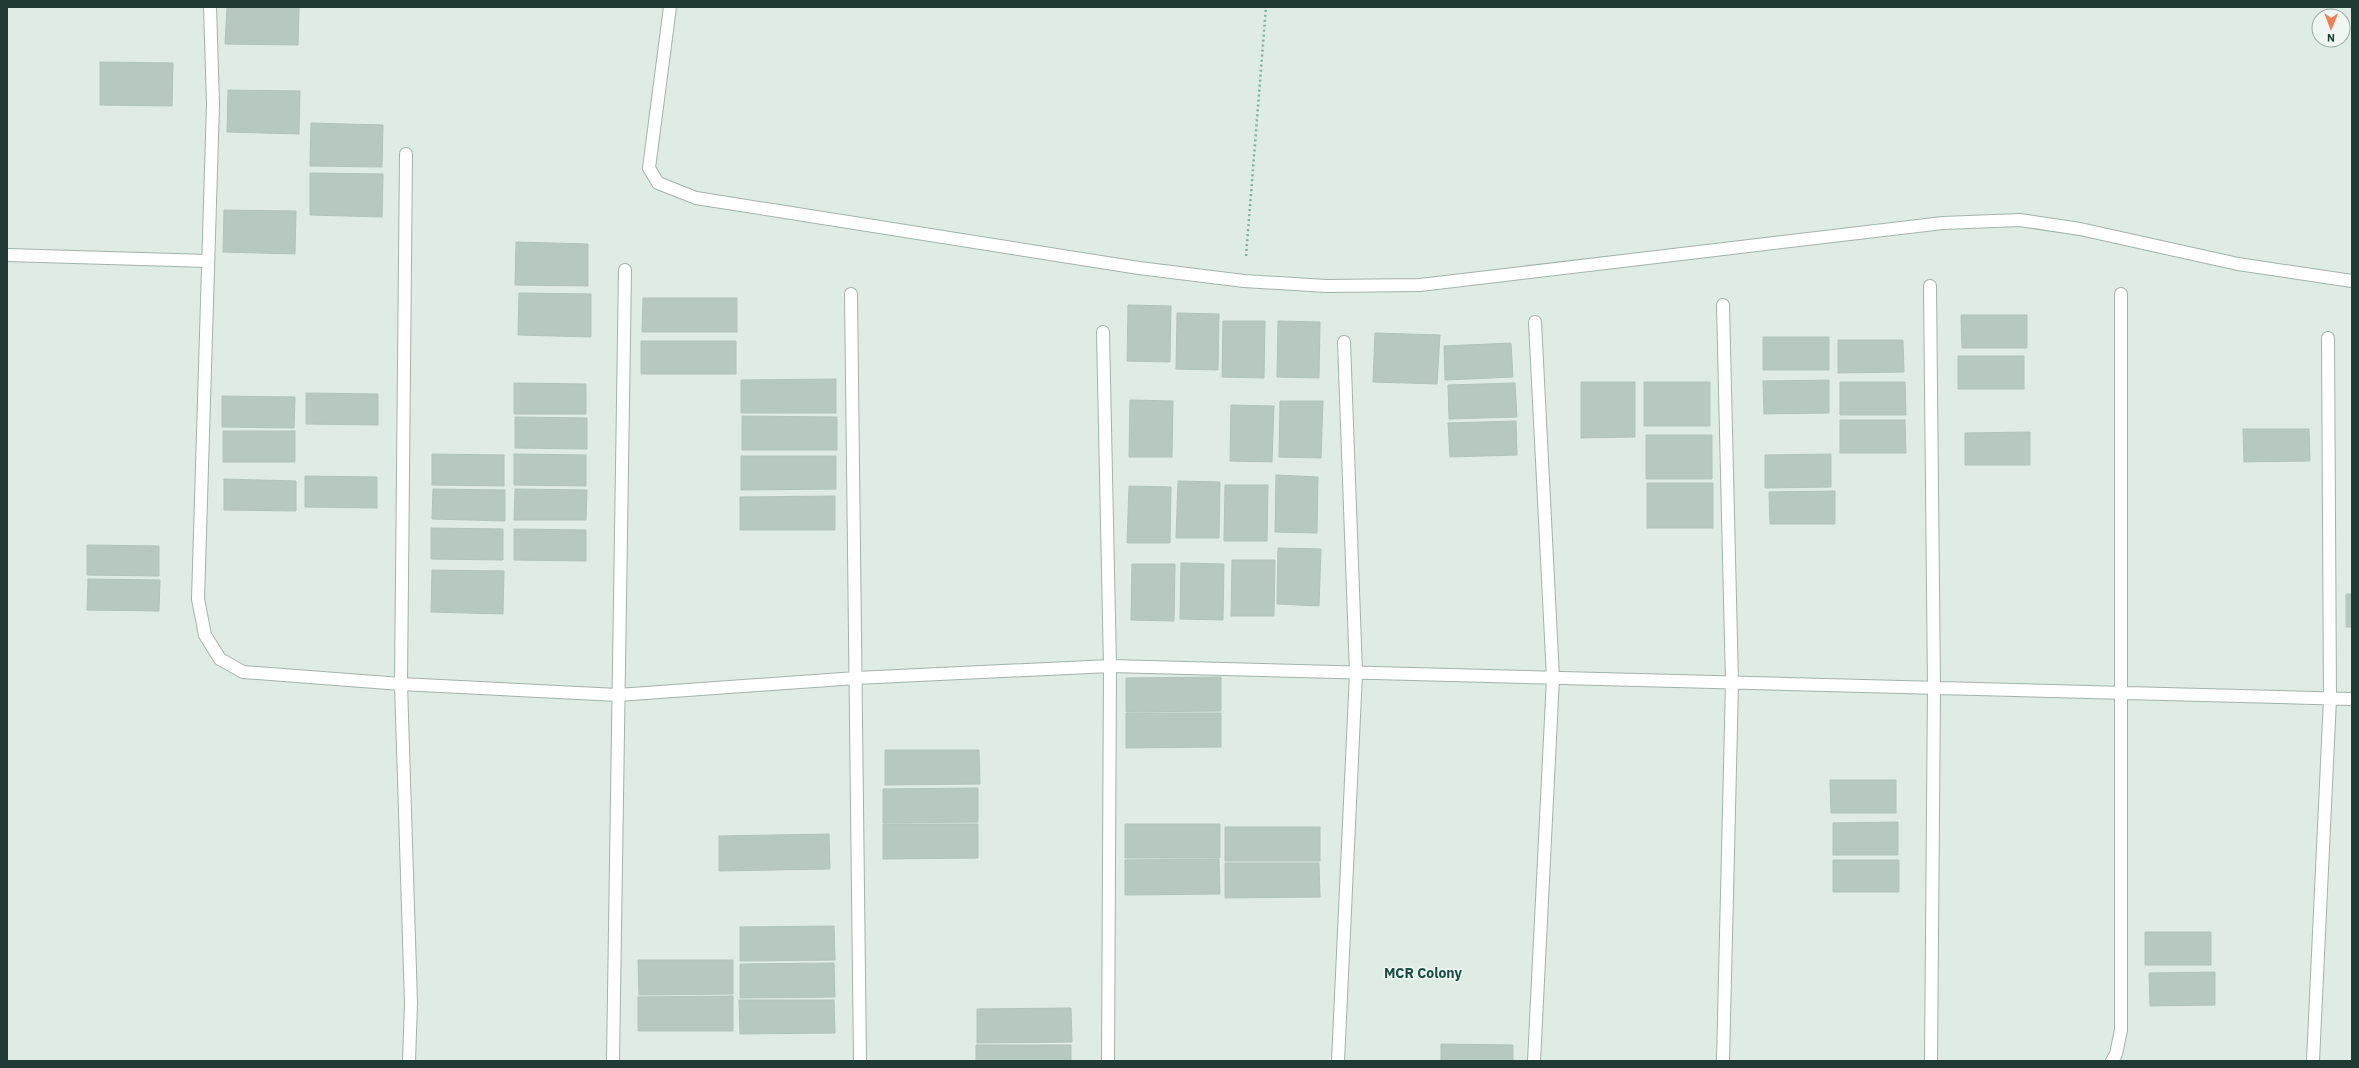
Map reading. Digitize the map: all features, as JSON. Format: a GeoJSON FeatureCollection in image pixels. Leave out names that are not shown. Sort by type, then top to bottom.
{"type":"FeatureCollection","features":[{"type":"Feature","properties":{"kind":"street"},"geometry":{"type":"LineString","coordinates":[[210,7],[213,104],[198,599],[205,635],[220,659],[243,672],[401,684],[618,695],[856,678],[1110,666],[2352,699]]}},
{"type":"Feature","properties":{"kind":"street"},"geometry":{"type":"LineString","coordinates":[[670,7],[649,168],[658,183],[696,198],[1139,268],[1244,281],[1326,286],[1420,285],[1943,223],[2020,220],[2080,229],[2238,264],[2352,281]]}},
{"type":"Feature","properties":{"kind":"street"},"geometry":{"type":"LineString","coordinates":[[406,154],[401,684],[410,1003],[409,1061]]}},
{"type":"Feature","properties":{"kind":"street"},"geometry":{"type":"LineString","coordinates":[[7,255],[208,262]]}},
{"type":"Feature","properties":{"kind":"street"},"geometry":{"type":"LineString","coordinates":[[614,1061],[625,270]]}},
{"type":"Feature","properties":{"kind":"street"},"geometry":{"type":"LineString","coordinates":[[1930,286],[1934,688],[1931,1061]]}},
{"type":"Feature","properties":{"kind":"street"},"geometry":{"type":"LineString","coordinates":[[851,294],[860,1061]]}},
{"type":"Feature","properties":{"kind":"street"},"geometry":{"type":"LineString","coordinates":[[2112,1061],[2116,1054],[2121,1030],[2121,294]]}},
{"type":"Feature","properties":{"kind":"street"},"geometry":{"type":"LineString","coordinates":[[1723,306],[1732,683],[1723,1061]]}},
{"type":"Feature","properties":{"kind":"street"},"geometry":{"type":"LineString","coordinates":[[1534,1061],[1553,678],[1535,322]]}},
{"type":"Feature","properties":{"kind":"street"},"geometry":{"type":"LineString","coordinates":[[1103,332],[1110,666],[1108,1061]]}},
{"type":"Feature","properties":{"kind":"street"},"geometry":{"type":"LineString","coordinates":[[2313,1061],[2330,699],[2328,338]]}},
{"type":"Feature","properties":{"kind":"street"},"geometry":{"type":"LineString","coordinates":[[1338,1061],[1356,673],[1344,342]]}},
{"type":"Feature","properties":{"kind":"path"},"geometry":{"type":"LineString","coordinates":[[1244,281],[1266,7]]}},
{"type":"Feature","properties":{"kind":"building"},"geometry":{"type":"Polygon","coordinates":[[[227,7],[299,7],[298,45],[225,44],[227,7]]]}},
{"type":"Feature","properties":{"kind":"building"},"geometry":{"type":"Polygon","coordinates":[[[100,62],[173,63],[172,106],[100,105],[100,62]]]}},
{"type":"Feature","properties":{"kind":"building"},"geometry":{"type":"Polygon","coordinates":[[[228,90],[300,91],[299,134],[227,132],[228,90]]]}},
{"type":"Feature","properties":{"kind":"building"},"geometry":{"type":"Polygon","coordinates":[[[311,123],[383,125],[382,167],[310,166],[311,123]]]}},
{"type":"Feature","properties":{"kind":"building"},"geometry":{"type":"Polygon","coordinates":[[[310,173],[383,174],[382,217],[310,215],[310,173]]]}},
{"type":"Feature","properties":{"kind":"building"},"geometry":{"type":"Polygon","coordinates":[[[224,210],[296,211],[295,254],[223,252],[224,210]]]}},
{"type":"Feature","properties":{"kind":"building"},"geometry":{"type":"Polygon","coordinates":[[[516,242],[588,244],[588,286],[515,285],[516,242]]]}},
{"type":"Feature","properties":{"kind":"building"},"geometry":{"type":"Polygon","coordinates":[[[519,293],[591,294],[591,337],[518,335],[519,293]]]}},
{"type":"Feature","properties":{"kind":"building"},"geometry":{"type":"Polygon","coordinates":[[[643,298],[737,298],[737,332],[642,332],[643,298]]]}},
{"type":"Feature","properties":{"kind":"building"},"geometry":{"type":"Polygon","coordinates":[[[1128,305],[1171,306],[1170,362],[1127,361],[1128,305]]]}},
{"type":"Feature","properties":{"kind":"building"},"geometry":{"type":"Polygon","coordinates":[[[1177,313],[1219,314],[1218,370],[1176,369],[1177,313]]]}},
{"type":"Feature","properties":{"kind":"building"},"geometry":{"type":"Polygon","coordinates":[[[1961,315],[2027,315],[2027,348],[1962,348],[1961,315]]]}},
{"type":"Feature","properties":{"kind":"building"},"geometry":{"type":"Polygon","coordinates":[[[1223,321],[1265,321],[1264,378],[1222,377],[1223,321]]]}},
{"type":"Feature","properties":{"kind":"building"},"geometry":{"type":"Polygon","coordinates":[[[1278,321],[1320,322],[1319,378],[1277,377],[1278,321]]]}},
{"type":"Feature","properties":{"kind":"building"},"geometry":{"type":"Polygon","coordinates":[[[1375,333],[1440,335],[1437,384],[1373,382],[1375,333]]]}},
{"type":"Feature","properties":{"kind":"building"},"geometry":{"type":"Polygon","coordinates":[[[1763,337],[1829,337],[1829,370],[1763,370],[1763,337]]]}},
{"type":"Feature","properties":{"kind":"building"},"geometry":{"type":"Polygon","coordinates":[[[1838,340],[1903,340],[1904,372],[1838,373],[1838,340]]]}},
{"type":"Feature","properties":{"kind":"building"},"geometry":{"type":"Polygon","coordinates":[[[641,341],[736,341],[736,374],[641,374],[641,341]]]}},
{"type":"Feature","properties":{"kind":"building"},"geometry":{"type":"Polygon","coordinates":[[[1511,343],[1513,377],[1445,380],[1444,346],[1511,343]]]}},
{"type":"Feature","properties":{"kind":"building"},"geometry":{"type":"Polygon","coordinates":[[[1958,356],[2024,356],[2024,389],[1958,389],[1958,356]]]}},
{"type":"Feature","properties":{"kind":"building"},"geometry":{"type":"Polygon","coordinates":[[[836,379],[836,413],[741,413],[741,380],[836,379]]]}},
{"type":"Feature","properties":{"kind":"building"},"geometry":{"type":"Polygon","coordinates":[[[1829,380],[1829,413],[1764,414],[1763,381],[1829,380]]]}},
{"type":"Feature","properties":{"kind":"building"},"geometry":{"type":"Polygon","coordinates":[[[1581,382],[1635,382],[1635,437],[1581,438],[1581,382]]]}},
{"type":"Feature","properties":{"kind":"building"},"geometry":{"type":"Polygon","coordinates":[[[1644,382],[1710,382],[1710,426],[1644,426],[1644,382]]]}},
{"type":"Feature","properties":{"kind":"building"},"geometry":{"type":"Polygon","coordinates":[[[1840,382],[1905,382],[1906,415],[1840,415],[1840,382]]]}},
{"type":"Feature","properties":{"kind":"building"},"geometry":{"type":"Polygon","coordinates":[[[514,383],[586,384],[586,414],[514,414],[514,383]]]}},
{"type":"Feature","properties":{"kind":"building"},"geometry":{"type":"Polygon","coordinates":[[[1515,383],[1517,417],[1449,419],[1448,385],[1515,383]]]}},
{"type":"Feature","properties":{"kind":"building"},"geometry":{"type":"Polygon","coordinates":[[[306,393],[378,394],[378,425],[306,424],[306,393]]]}},
{"type":"Feature","properties":{"kind":"building"},"geometry":{"type":"Polygon","coordinates":[[[222,396],[295,397],[294,428],[222,427],[222,396]]]}},
{"type":"Feature","properties":{"kind":"building"},"geometry":{"type":"Polygon","coordinates":[[[1130,400],[1173,401],[1172,457],[1129,457],[1130,400]]]}},
{"type":"Feature","properties":{"kind":"building"},"geometry":{"type":"Polygon","coordinates":[[[1280,401],[1323,401],[1321,458],[1279,457],[1280,401]]]}},
{"type":"Feature","properties":{"kind":"building"},"geometry":{"type":"Polygon","coordinates":[[[1231,405],[1274,406],[1272,462],[1230,461],[1231,405]]]}},
{"type":"Feature","properties":{"kind":"building"},"geometry":{"type":"Polygon","coordinates":[[[742,416],[837,417],[837,450],[742,450],[742,416]]]}},
{"type":"Feature","properties":{"kind":"building"},"geometry":{"type":"Polygon","coordinates":[[[515,417],[587,418],[587,449],[515,448],[515,417]]]}},
{"type":"Feature","properties":{"kind":"building"},"geometry":{"type":"Polygon","coordinates":[[[1840,420],[1905,420],[1906,453],[1840,453],[1840,420]]]}},
{"type":"Feature","properties":{"kind":"building"},"geometry":{"type":"Polygon","coordinates":[[[1516,421],[1517,455],[1450,457],[1448,423],[1516,421]]]}},
{"type":"Feature","properties":{"kind":"building"},"geometry":{"type":"Polygon","coordinates":[[[2243,429],[2309,429],[2310,461],[2244,462],[2243,429]]]}},
{"type":"Feature","properties":{"kind":"building"},"geometry":{"type":"Polygon","coordinates":[[[223,431],[295,431],[295,462],[223,462],[223,431]]]}},
{"type":"Feature","properties":{"kind":"building"},"geometry":{"type":"Polygon","coordinates":[[[2030,432],[2030,465],[1965,465],[1965,433],[2030,432]]]}},
{"type":"Feature","properties":{"kind":"building"},"geometry":{"type":"Polygon","coordinates":[[[1646,435],[1712,435],[1712,479],[1646,479],[1646,435]]]}},
{"type":"Feature","properties":{"kind":"building"},"geometry":{"type":"Polygon","coordinates":[[[432,454],[504,455],[504,486],[432,485],[432,454]]]}},
{"type":"Feature","properties":{"kind":"building"},"geometry":{"type":"Polygon","coordinates":[[[514,454],[586,455],[586,486],[514,485],[514,454]]]}},
{"type":"Feature","properties":{"kind":"building"},"geometry":{"type":"Polygon","coordinates":[[[1831,454],[1831,487],[1765,488],[1765,455],[1831,454]]]}},
{"type":"Feature","properties":{"kind":"building"},"geometry":{"type":"Polygon","coordinates":[[[741,456],[836,456],[836,489],[741,490],[741,456]]]}},
{"type":"Feature","properties":{"kind":"building"},"geometry":{"type":"Polygon","coordinates":[[[1276,475],[1318,477],[1317,533],[1275,532],[1276,475]]]}},
{"type":"Feature","properties":{"kind":"building"},"geometry":{"type":"Polygon","coordinates":[[[305,476],[377,477],[377,508],[305,507],[305,476]]]}},
{"type":"Feature","properties":{"kind":"building"},"geometry":{"type":"Polygon","coordinates":[[[224,479],[296,481],[296,511],[224,510],[224,479]]]}},
{"type":"Feature","properties":{"kind":"building"},"geometry":{"type":"Polygon","coordinates":[[[1178,481],[1220,482],[1219,538],[1176,538],[1178,481]]]}},
{"type":"Feature","properties":{"kind":"building"},"geometry":{"type":"Polygon","coordinates":[[[1647,483],[1713,483],[1713,528],[1647,528],[1647,483]]]}},
{"type":"Feature","properties":{"kind":"building"},"geometry":{"type":"Polygon","coordinates":[[[1225,485],[1268,485],[1267,541],[1224,541],[1225,485]]]}},
{"type":"Feature","properties":{"kind":"building"},"geometry":{"type":"Polygon","coordinates":[[[1129,486],[1171,487],[1170,543],[1127,543],[1129,486]]]}},
{"type":"Feature","properties":{"kind":"building"},"geometry":{"type":"Polygon","coordinates":[[[433,489],[505,490],[505,521],[432,519],[433,489]]]}},
{"type":"Feature","properties":{"kind":"building"},"geometry":{"type":"Polygon","coordinates":[[[515,489],[587,490],[586,520],[514,520],[515,489]]]}},
{"type":"Feature","properties":{"kind":"building"},"geometry":{"type":"Polygon","coordinates":[[[1835,491],[1835,524],[1770,524],[1769,492],[1835,491]]]}},
{"type":"Feature","properties":{"kind":"building"},"geometry":{"type":"Polygon","coordinates":[[[835,496],[835,530],[740,530],[740,497],[835,496]]]}},
{"type":"Feature","properties":{"kind":"building"},"geometry":{"type":"Polygon","coordinates":[[[431,528],[503,529],[503,560],[431,559],[431,528]]]}},
{"type":"Feature","properties":{"kind":"building"},"geometry":{"type":"Polygon","coordinates":[[[514,529],[586,530],[586,561],[514,560],[514,529]]]}},
{"type":"Feature","properties":{"kind":"building"},"geometry":{"type":"Polygon","coordinates":[[[87,545],[159,546],[159,576],[87,575],[87,545]]]}},
{"type":"Feature","properties":{"kind":"building"},"geometry":{"type":"Polygon","coordinates":[[[1278,548],[1321,549],[1319,606],[1277,604],[1278,548]]]}},
{"type":"Feature","properties":{"kind":"building"},"geometry":{"type":"Polygon","coordinates":[[[1232,560],[1275,560],[1274,616],[1231,616],[1232,560]]]}},
{"type":"Feature","properties":{"kind":"building"},"geometry":{"type":"Polygon","coordinates":[[[1181,563],[1224,564],[1223,620],[1180,619],[1181,563]]]}},
{"type":"Feature","properties":{"kind":"building"},"geometry":{"type":"Polygon","coordinates":[[[1132,564],[1175,564],[1174,621],[1131,620],[1132,564]]]}},
{"type":"Feature","properties":{"kind":"building"},"geometry":{"type":"Polygon","coordinates":[[[432,570],[504,571],[503,614],[431,612],[432,570]]]}},
{"type":"Feature","properties":{"kind":"building"},"geometry":{"type":"Polygon","coordinates":[[[88,579],[160,580],[159,611],[87,610],[88,579]]]}},
{"type":"Feature","properties":{"kind":"building"},"geometry":{"type":"Polygon","coordinates":[[[2346,594],[2352,594],[2352,627],[2346,627],[2346,594]]]}},
{"type":"Feature","properties":{"kind":"building"},"geometry":{"type":"Polygon","coordinates":[[[1221,677],[1221,711],[1126,712],[1126,678],[1221,677]]]}},
{"type":"Feature","properties":{"kind":"building"},"geometry":{"type":"Polygon","coordinates":[[[1126,713],[1221,713],[1221,747],[1126,748],[1126,713]]]}},
{"type":"Feature","properties":{"kind":"building"},"geometry":{"type":"Polygon","coordinates":[[[885,750],[979,750],[980,784],[885,785],[885,750]]]}},
{"type":"Feature","properties":{"kind":"building"},"geometry":{"type":"Polygon","coordinates":[[[1830,780],[1896,780],[1896,813],[1831,813],[1830,780]]]}},
{"type":"Feature","properties":{"kind":"building"},"geometry":{"type":"Polygon","coordinates":[[[978,788],[978,822],[883,823],[883,789],[978,788]]]}},
{"type":"Feature","properties":{"kind":"building"},"geometry":{"type":"Polygon","coordinates":[[[1898,822],[1898,855],[1833,855],[1833,823],[1898,822]]]}},
{"type":"Feature","properties":{"kind":"building"},"geometry":{"type":"Polygon","coordinates":[[[883,824],[978,824],[978,858],[883,859],[883,824]]]}},
{"type":"Feature","properties":{"kind":"building"},"geometry":{"type":"Polygon","coordinates":[[[1125,824],[1220,824],[1220,858],[1125,858],[1125,824]]]}},
{"type":"Feature","properties":{"kind":"building"},"geometry":{"type":"Polygon","coordinates":[[[1225,827],[1320,827],[1320,861],[1225,861],[1225,827]]]}},
{"type":"Feature","properties":{"kind":"building"},"geometry":{"type":"Polygon","coordinates":[[[829,834],[830,869],[719,871],[719,836],[829,834]]]}},
{"type":"Feature","properties":{"kind":"building"},"geometry":{"type":"Polygon","coordinates":[[[1219,859],[1220,894],[1125,895],[1125,860],[1219,859]]]}},
{"type":"Feature","properties":{"kind":"building"},"geometry":{"type":"Polygon","coordinates":[[[1833,860],[1899,860],[1899,892],[1833,892],[1833,860]]]}},
{"type":"Feature","properties":{"kind":"building"},"geometry":{"type":"Polygon","coordinates":[[[1225,863],[1319,863],[1320,897],[1225,898],[1225,863]]]}},
{"type":"Feature","properties":{"kind":"building"},"geometry":{"type":"Polygon","coordinates":[[[834,926],[835,960],[740,961],[740,927],[834,926]]]}},
{"type":"Feature","properties":{"kind":"building"},"geometry":{"type":"Polygon","coordinates":[[[2145,932],[2211,932],[2211,965],[2145,965],[2145,932]]]}},
{"type":"Feature","properties":{"kind":"building"},"geometry":{"type":"Polygon","coordinates":[[[638,960],[733,960],[733,994],[639,995],[638,960]]]}},
{"type":"Feature","properties":{"kind":"building"},"geometry":{"type":"Polygon","coordinates":[[[834,963],[835,997],[740,998],[740,964],[834,963]]]}},
{"type":"Feature","properties":{"kind":"building"},"geometry":{"type":"Polygon","coordinates":[[[2215,972],[2215,1005],[2150,1006],[2149,973],[2215,972]]]}},
{"type":"Feature","properties":{"kind":"building"},"geometry":{"type":"Polygon","coordinates":[[[733,996],[733,1031],[638,1031],[638,997],[733,996]]]}},
{"type":"Feature","properties":{"kind":"building"},"geometry":{"type":"Polygon","coordinates":[[[739,1000],[834,1000],[835,1033],[740,1034],[739,1000]]]}},
{"type":"Feature","properties":{"kind":"building"},"geometry":{"type":"Polygon","coordinates":[[[1071,1008],[1072,1042],[977,1043],[977,1009],[1071,1008]]]}},
{"type":"Feature","properties":{"kind":"building"},"geometry":{"type":"Polygon","coordinates":[[[1441,1044],[1513,1045],[1513,1061],[1441,1061],[1441,1044]]]}},
{"type":"Feature","properties":{"kind":"building"},"geometry":{"type":"Polygon","coordinates":[[[976,1045],[1071,1045],[1071,1061],[976,1061],[976,1045]]]}},
{"type":"Feature","properties":{"kind":"district","name":"MCR Colony"},"geometry":{"type":"Point","coordinates":[1423,973]}}]}
